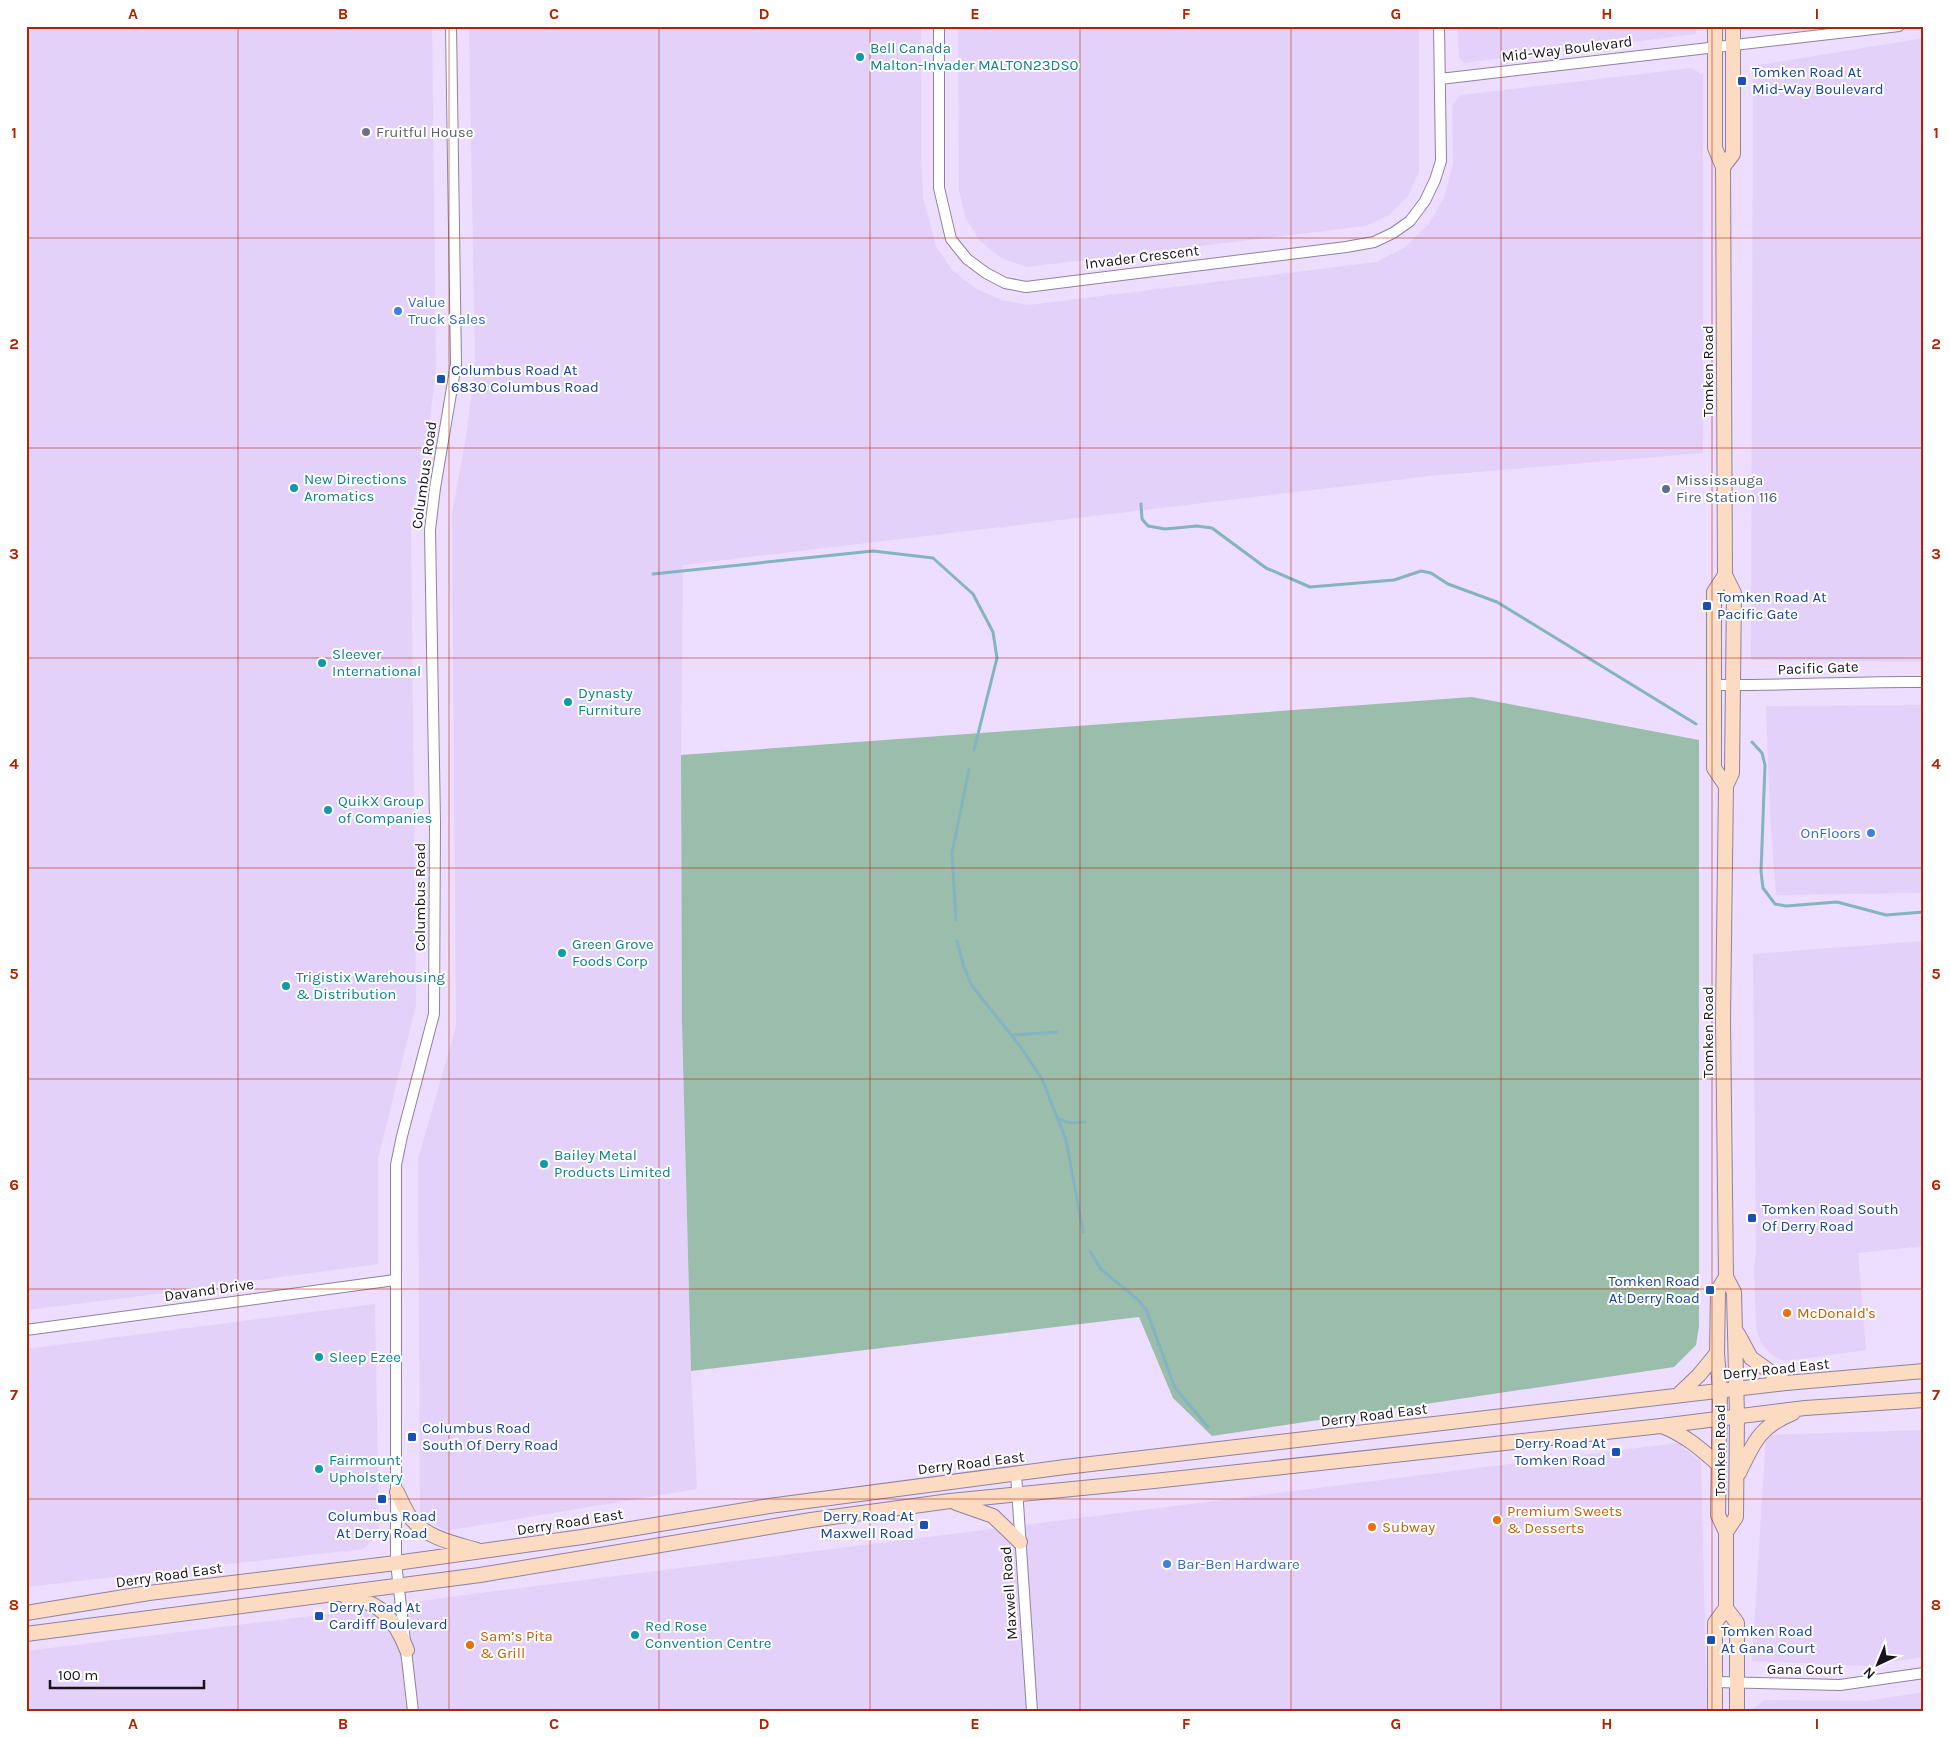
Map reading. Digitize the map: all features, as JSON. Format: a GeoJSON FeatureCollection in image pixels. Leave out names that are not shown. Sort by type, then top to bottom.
{"type":"FeatureCollection","features":[{"type":"Feature","properties":{"kind":"main road","name":"Tomken Road"},"geometry":{"type":"LineString","coordinates":[[1715,26],[1715,148],[1722,167],[1725,575],[1734,593],[1732,773],[1726,786],[1723,1018],[1726,1277],[1734,1292],[1737,1478],[1736,1517],[1726,1532]]}},
{"type":"Feature","properties":{"kind":"main road","name":"Tomken Road"},"geometry":{"type":"LineString","coordinates":[[1722,167],[1733,154],[1733,26]]}},
{"type":"Feature","properties":{"kind":"main road","name":"Tomken Road"},"geometry":{"type":"LineString","coordinates":[[1725,575],[1714,592],[1714,768],[1726,786]]}},
{"type":"Feature","properties":{"kind":"main road","name":"Tomken Road"},"geometry":{"type":"LineString","coordinates":[[1726,1277],[1718,1290],[1717,1353],[1720,1392],[1718,1514],[1726,1532],[1726,1608],[1737,1623],[1737,1711]]}},
{"type":"Feature","properties":{"kind":"main road"},"geometry":{"type":"LineString","coordinates":[[1736,1331],[1751,1358],[1786,1383]]}},
{"type":"Feature","properties":{"kind":"main road"},"geometry":{"type":"LineString","coordinates":[[1678,1396],[1717,1353]]}},
{"type":"Feature","properties":{"kind":"main road","name":"Derry Road East"},"geometry":{"type":"LineString","coordinates":[[26,1613],[149,1593],[396,1563],[582,1537],[769,1506],[1016,1474],[1786,1383],[1924,1371]]}},
{"type":"Feature","properties":{"kind":"main road"},"geometry":{"type":"LineString","coordinates":[[26,1634],[480,1575],[811,1520],[950,1501],[1018,1496],[1661,1426],[1805,1408],[1924,1400]]}},
{"type":"Feature","properties":{"kind":"main road"},"geometry":{"type":"LineString","coordinates":[[1737,1478],[1752,1445],[1762,1431],[1778,1419],[1805,1408]]}},
{"type":"Feature","properties":{"kind":"main road"},"geometry":{"type":"LineString","coordinates":[[1661,1426],[1677,1432],[1719,1465]]}},
{"type":"Feature","properties":{"kind":"main road"},"geometry":{"type":"LineString","coordinates":[[397,1492],[410,1517],[428,1533],[450,1542],[482,1551]]}},
{"type":"Feature","properties":{"kind":"main road"},"geometry":{"type":"LineString","coordinates":[[950,1501],[993,1516],[1020,1542]]}},
{"type":"Feature","properties":{"kind":"main road"},"geometry":{"type":"LineString","coordinates":[[330,1595],[360,1599],[383,1611],[400,1630],[407,1650]]}},
{"type":"Feature","properties":{"kind":"main road","name":"Tomken Road"},"geometry":{"type":"LineString","coordinates":[[1715,1711],[1715,1623],[1726,1608]]}},
{"type":"Feature","properties":{"kind":"street","name":"Columbus Road"},"geometry":{"type":"LineString","coordinates":[[413,1711],[396,1563],[396,1165],[402,1136],[430,1035],[435,1007],[435,822],[430,530],[435,488],[456,364],[451,26]]}},
{"type":"Feature","properties":{"kind":"street","name":"Invader Crescent"},"geometry":{"type":"LineString","coordinates":[[939,26],[939,188],[951,239],[967,258],[986,273],[1005,284],[1026,287],[1346,247],[1374,242],[1393,233],[1410,221],[1425,201],[1441,161],[1440,79]]}},
{"type":"Feature","properties":{"kind":"street"},"geometry":{"type":"LineString","coordinates":[[1440,26],[1440,79]]}},
{"type":"Feature","properties":{"kind":"street","name":"Mid-Way Boulevard"},"geometry":{"type":"LineString","coordinates":[[1440,79],[1899,26]]}},
{"type":"Feature","properties":{"kind":"street","name":"Pacific Gate"},"geometry":{"type":"LineString","coordinates":[[1714,685],[1924,682]]}},
{"type":"Feature","properties":{"kind":"street","name":"Davand Drive"},"geometry":{"type":"LineString","coordinates":[[26,1330],[395,1280]]}},
{"type":"Feature","properties":{"kind":"street","name":"Maxwell Road"},"geometry":{"type":"LineString","coordinates":[[1016,1474],[1032,1711]]}},
{"type":"Feature","properties":{"kind":"street","name":"Gana Court"},"geometry":{"type":"LineString","coordinates":[[1715,1682],[1840,1685],[1924,1673]]}},
{"type":"Feature","properties":{"kind":"shaded area"},"geometry":{"type":"Polygon","coordinates":[[[26,26],[432,26],[436,368],[430,418],[411,519],[416,1005],[378,1159],[378,1264],[26,1310],[26,26]]]}},
{"type":"Feature","properties":{"kind":"shaded area"},"geometry":{"type":"Polygon","coordinates":[[[469,26],[921,26],[923,197],[936,246],[952,270],[975,288],[1001,300],[1029,305],[1376,262],[1405,247],[1429,224],[1445,195],[1453,163],[1452,106],[1461,95],[1692,68],[1703,75],[1703,453],[1430,476],[683,565],[681,755],[682,1023],[691,1371],[697,1489],[445,1531],[420,1512],[418,1159],[456,1027],[452,514],[466,437],[475,365],[469,26]]]}},
{"type":"Feature","properties":{"kind":"shaded area"},"geometry":{"type":"Polygon","coordinates":[[[958,26],[1419,26],[1419,172],[1408,196],[1389,215],[1366,226],[1027,267],[1001,258],[979,240],[965,217],[959,190],[958,26]]]}},
{"type":"Feature","properties":{"kind":"shaded area"},"geometry":{"type":"Polygon","coordinates":[[[1457,26],[1696,26],[1696,34],[1464,63],[1459,58],[1457,26]]]}},
{"type":"Feature","properties":{"kind":"shaded area"},"geometry":{"type":"Polygon","coordinates":[[[1924,38],[1924,662],[1751,660],[1753,66],[1924,38]]]}},
{"type":"Feature","properties":{"kind":"shaded area"},"geometry":{"type":"Polygon","coordinates":[[[1924,705],[1924,893],[1776,895],[1770,814],[1766,706],[1924,705]]]}},
{"type":"Feature","properties":{"kind":"shaded area"},"geometry":{"type":"Polygon","coordinates":[[[1924,941],[1924,1246],[1858,1253],[1866,1350],[1787,1361],[1779,1359],[1772,1355],[1761,1343],[1756,1328],[1754,1267],[1756,1253],[1753,954],[1924,941]]]}},
{"type":"Feature","properties":{"kind":"shaded area"},"geometry":{"type":"Polygon","coordinates":[[[375,1304],[379,1534],[363,1549],[26,1587],[26,1349],[375,1304]]]}},
{"type":"Feature","properties":{"kind":"shaded area"},"geometry":{"type":"Polygon","coordinates":[[[1924,1430],[1924,1657],[1866,1666],[1752,1661],[1766,1435],[1924,1430]]]}},
{"type":"Feature","properties":{"kind":"shaded area"},"geometry":{"type":"Polygon","coordinates":[[[1678,1443],[1701,1462],[1707,1711],[26,1711],[26,1651],[1678,1443]]]}},
{"type":"Feature","properties":{"kind":"shaded area"},"geometry":{"type":"Polygon","coordinates":[[[1924,1692],[1924,1711],[1750,1711],[1764,1700],[1867,1701],[1924,1692]]]}},
{"type":"Feature","properties":{"kind":"green space"},"geometry":{"type":"Polygon","coordinates":[[[1472,697],[1699,740],[1699,1326],[1696,1345],[1674,1367],[1212,1436],[1173,1398],[1139,1317],[691,1371],[682,1023],[681,755],[1472,697]]]}},
{"type":"Feature","properties":{"kind":"waterway"},"geometry":{"type":"LineString","coordinates":[[1141,504],[1142,519],[1148,526],[1165,529],[1197,526],[1212,528],[1266,568],[1310,587],[1394,580],[1421,571],[1431,573],[1448,584],[1497,602],[1696,724]]}},
{"type":"Feature","properties":{"kind":"waterway"},"geometry":{"type":"LineString","coordinates":[[653,574],[873,551],[933,558],[973,594],[993,632],[997,658],[974,750]]}},
{"type":"Feature","properties":{"kind":"waterway"},"geometry":{"type":"LineString","coordinates":[[1752,742],[1762,753],[1765,765],[1761,872],[1763,888],[1775,904],[1786,906],[1837,902],[1886,915],[1924,912]]}},
{"type":"Feature","properties":{"kind":"waterway"},"geometry":{"type":"LineString","coordinates":[[956,920],[952,853],[969,769]]}},
{"type":"Feature","properties":{"kind":"waterway"},"geometry":{"type":"LineString","coordinates":[[957,941],[964,967],[972,986],[1020,1046],[1042,1079],[1066,1140],[1083,1232]]}},
{"type":"Feature","properties":{"kind":"waterway"},"geometry":{"type":"LineString","coordinates":[[1012,1035],[1057,1032]]}},
{"type":"Feature","properties":{"kind":"waterway"},"geometry":{"type":"LineString","coordinates":[[1059,1119],[1070,1123],[1085,1122]]}},
{"type":"Feature","properties":{"kind":"waterway"},"geometry":{"type":"LineString","coordinates":[[1090,1251],[1101,1269],[1146,1309],[1175,1388],[1208,1427]]}},
{"type":"Feature","properties":{"kind":"place","name":"Bell Canada Malton-Invader MALTON23DS0"},"geometry":{"type":"Point","coordinates":[860,57]}},
{"type":"Feature","properties":{"kind":"place","name":"Tomken Road At Mid-Way Boulevard"},"geometry":{"type":"Point","coordinates":[1742,81]}},
{"type":"Feature","properties":{"kind":"place","name":"Fruitful House"},"geometry":{"type":"Point","coordinates":[366,132]}},
{"type":"Feature","properties":{"kind":"place","name":"Value Truck Sales"},"geometry":{"type":"Point","coordinates":[398,311]}},
{"type":"Feature","properties":{"kind":"place","name":"Columbus Road At 6830 Columbus Road"},"geometry":{"type":"Point","coordinates":[441,379]}},
{"type":"Feature","properties":{"kind":"place","name":"New Directions Aromatics"},"geometry":{"type":"Point","coordinates":[294,488]}},
{"type":"Feature","properties":{"kind":"place","name":"Mississauga Fire Station 116"},"geometry":{"type":"Point","coordinates":[1666,489]}},
{"type":"Feature","properties":{"kind":"place","name":"Tomken Road At Pacific Gate"},"geometry":{"type":"Point","coordinates":[1707,606]}},
{"type":"Feature","properties":{"kind":"place","name":"Sleever International"},"geometry":{"type":"Point","coordinates":[322,663]}},
{"type":"Feature","properties":{"kind":"place","name":"Dynasty Furniture"},"geometry":{"type":"Point","coordinates":[568,702]}},
{"type":"Feature","properties":{"kind":"place","name":"QuikX Group of Companies"},"geometry":{"type":"Point","coordinates":[328,810]}},
{"type":"Feature","properties":{"kind":"place","name":"OnFloors"},"geometry":{"type":"Point","coordinates":[1871,833]}},
{"type":"Feature","properties":{"kind":"place","name":"Green Grove Foods Corp"},"geometry":{"type":"Point","coordinates":[562,953]}},
{"type":"Feature","properties":{"kind":"place","name":"Trigistix Warehousing & Distribution"},"geometry":{"type":"Point","coordinates":[286,986]}},
{"type":"Feature","properties":{"kind":"place","name":"Bailey Metal Products Limited"},"geometry":{"type":"Point","coordinates":[544,1164]}},
{"type":"Feature","properties":{"kind":"place","name":"Tomken Road South Of Derry Road"},"geometry":{"type":"Point","coordinates":[1752,1218]}},
{"type":"Feature","properties":{"kind":"place","name":"Tomken Road At Derry Road"},"geometry":{"type":"Point","coordinates":[1710,1290]}},
{"type":"Feature","properties":{"kind":"place","name":"McDonald's"},"geometry":{"type":"Point","coordinates":[1787,1313]}},
{"type":"Feature","properties":{"kind":"place","name":"Sleep Ezee"},"geometry":{"type":"Point","coordinates":[319,1357]}},
{"type":"Feature","properties":{"kind":"place","name":"Columbus Road South Of Derry Road"},"geometry":{"type":"Point","coordinates":[412,1437]}},
{"type":"Feature","properties":{"kind":"place","name":"Derry Road At Tomken Road"},"geometry":{"type":"Point","coordinates":[1616,1452]}},
{"type":"Feature","properties":{"kind":"place","name":"Fairmount Upholstery"},"geometry":{"type":"Point","coordinates":[319,1469]}},
{"type":"Feature","properties":{"kind":"place","name":"Columbus Road At Derry Road"},"geometry":{"type":"Point","coordinates":[382,1499]}},
{"type":"Feature","properties":{"kind":"place","name":"Premium Sweets & Desserts"},"geometry":{"type":"Point","coordinates":[1497,1520]}},
{"type":"Feature","properties":{"kind":"place","name":"Derry Road At Maxwell Road"},"geometry":{"type":"Point","coordinates":[924,1525]}},
{"type":"Feature","properties":{"kind":"place","name":"Subway"},"geometry":{"type":"Point","coordinates":[1372,1527]}},
{"type":"Feature","properties":{"kind":"place","name":"Bar-Ben Hardware"},"geometry":{"type":"Point","coordinates":[1167,1564]}},
{"type":"Feature","properties":{"kind":"place","name":"Derry Road At Cardiff Boulevard"},"geometry":{"type":"Point","coordinates":[319,1616]}},
{"type":"Feature","properties":{"kind":"place","name":"Red Rose Convention Centre"},"geometry":{"type":"Point","coordinates":[635,1635]}},
{"type":"Feature","properties":{"kind":"place","name":"Tomken Road At Gana Court"},"geometry":{"type":"Point","coordinates":[1711,1640]}},
{"type":"Feature","properties":{"kind":"place","name":"Sam’s Pita & Grill"},"geometry":{"type":"Point","coordinates":[470,1645]}}]}
